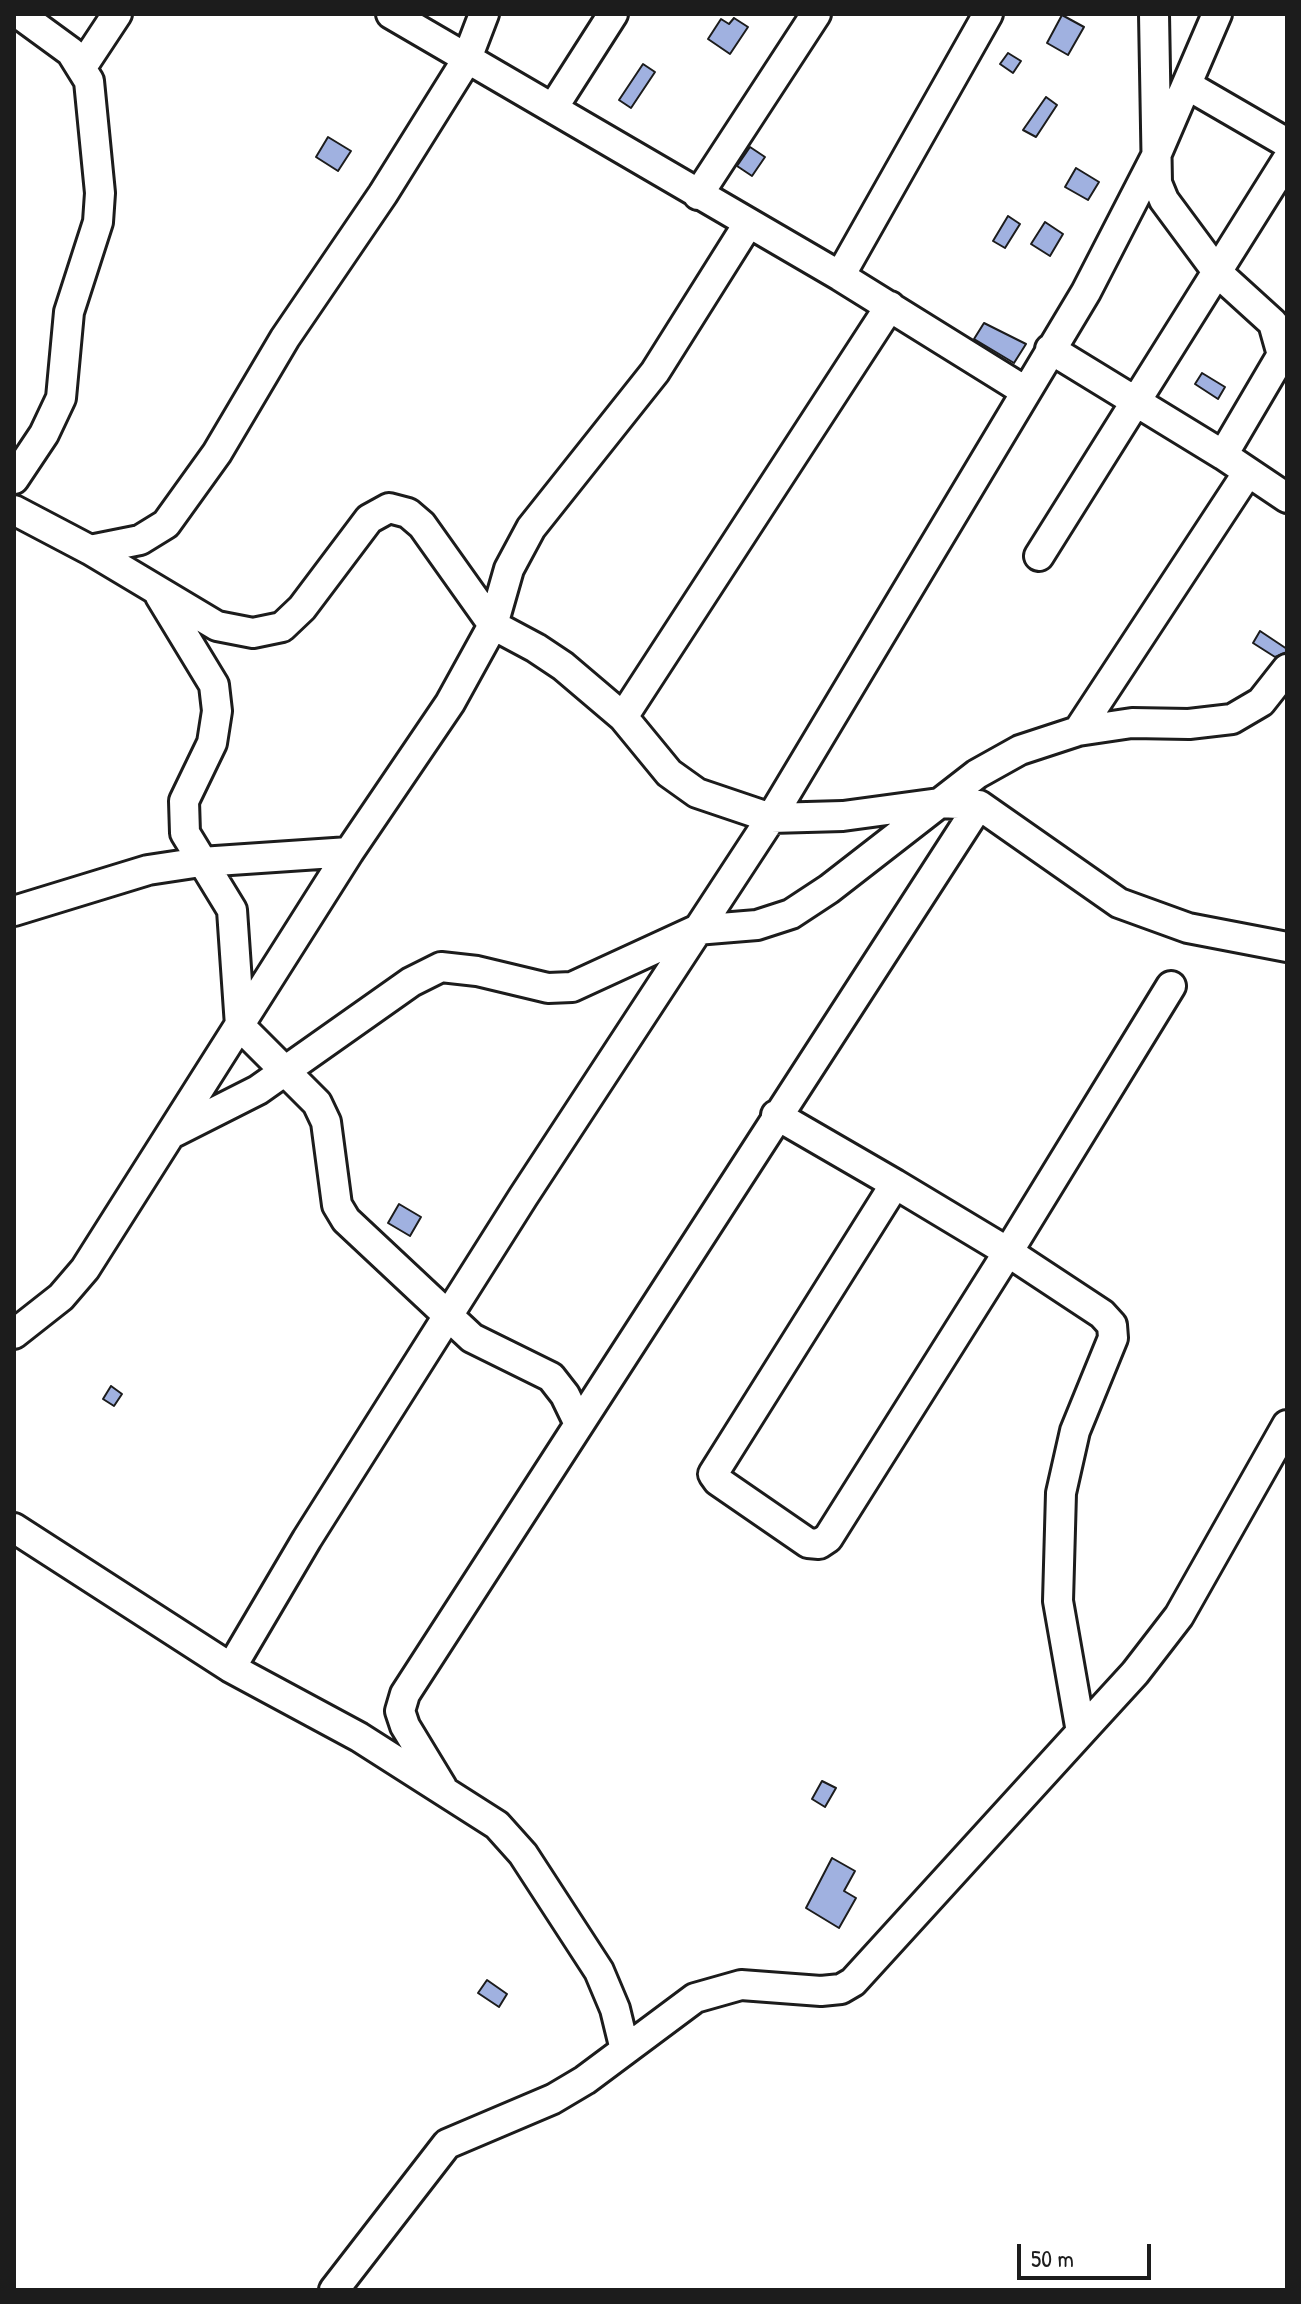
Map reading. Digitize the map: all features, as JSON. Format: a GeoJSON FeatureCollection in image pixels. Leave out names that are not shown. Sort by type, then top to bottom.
{"type":"FeatureCollection","features":[{"type":"Feature","properties":{"kind":"street"},"geometry":{"type":"LineString","coordinates":[[14,479],[44,434],[61,398],[69,312],[98,222],[100,193],[89,81],[71,52],[19,14]]}},
{"type":"Feature","properties":{"kind":"street"},"geometry":{"type":"LineString","coordinates":[[82,67],[117,14]]}},
{"type":"Feature","properties":{"kind":"street"},"geometry":{"type":"LineString","coordinates":[[391,14],[466,61],[553,108],[840,276],[1025,391]]}},
{"type":"Feature","properties":{"kind":"street"},"geometry":{"type":"LineString","coordinates":[[90,550],[140,540],[166,524],[217,453],[285,338],[383,194],[466,61],[484,14]]}},
{"type":"Feature","properties":{"kind":"street"},"geometry":{"type":"LineString","coordinates":[[553,108],[613,14]]}},
{"type":"Feature","properties":{"kind":"street"},"geometry":{"type":"LineString","coordinates":[[698,195],[816,14]]}},
{"type":"Feature","properties":{"kind":"street"},"geometry":{"type":"LineString","coordinates":[[840,276],[988,14]]}},
{"type":"Feature","properties":{"kind":"street"},"geometry":{"type":"LineString","coordinates":[[1154,14],[1157,183],[1164,200],[1218,273],[1273,323],[1284,350],[1223,455]]}},
{"type":"Feature","properties":{"kind":"street"},"geometry":{"type":"LineString","coordinates":[[231,1668],[307,1539],[696,930],[771,818],[1111,245],[1155,158],[1217,14]]}},
{"type":"Feature","properties":{"kind":"street"},"geometry":{"type":"LineString","coordinates":[[1187,85],[1287,143]]}},
{"type":"Feature","properties":{"kind":"street"},"geometry":{"type":"LineString","coordinates":[[1039,556],[1287,160]]}},
{"type":"Feature","properties":{"kind":"street"},"geometry":{"type":"LineString","coordinates":[[14,1334],[61,1297],[85,1269],[174,1133],[349,852],[450,703],[493,625],[509,569],[531,528],[655,372],[748,224]]}},
{"type":"Feature","properties":{"kind":"street"},"geometry":{"type":"LineString","coordinates":[[623,717],[890,306]]}},
{"type":"Feature","properties":{"kind":"street"},"geometry":{"type":"LineString","coordinates":[[1050,349],[1287,498]]}},
{"type":"Feature","properties":{"kind":"street"},"geometry":{"type":"LineString","coordinates":[[1078,731],[1248,472]]}},
{"type":"Feature","properties":{"kind":"street"},"geometry":{"type":"LineString","coordinates":[[14,510],[90,550],[217,626],[253,633],[282,627],[302,608],[369,519],[389,508],[408,513],[422,525],[493,625],[536,648],[623,717],[669,773],[697,793],[771,818],[843,816],[939,803],[979,805],[1119,903],[1188,928],[1287,947]]}},
{"type":"Feature","properties":{"kind":"street"},"geometry":{"type":"LineString","coordinates":[[157,592],[214,685],[217,711],[212,743],[184,801],[185,833],[232,910],[240,1026],[317,1103],[326,1122],[337,1205],[346,1220],[488,1349],[529,1363],[551,1377],[565,1395],[579,1424]]}},
{"type":"Feature","properties":{"kind":"street"},"geometry":{"type":"LineString","coordinates":[[174,1133],[258,1090],[411,982],[441,967],[477,971],[548,988],[572,987],[696,930],[757,925],[791,914],[829,889],[939,803],[1020,750],[1078,731],[1132,723],[1189,724],[1232,719],[1261,702],[1287,669]]}},
{"type":"Feature","properties":{"kind":"street"},"geometry":{"type":"LineString","coordinates":[[442,1787],[405,1726],[400,1711],[405,1694],[979,805]]}},
{"type":"Feature","properties":{"kind":"street"},"geometry":{"type":"LineString","coordinates":[[14,911],[148,870],[201,862],[349,852]]}},
{"type":"Feature","properties":{"kind":"street"},"geometry":{"type":"LineString","coordinates":[[895,1184],[713,1474],[718,1481],[808,1543],[819,1544],[828,1538],[1171,986]]}},
{"type":"Feature","properties":{"kind":"street"},"geometry":{"type":"LineString","coordinates":[[776,1115],[1008,1252],[1102,1314],[1112,1325],[1113,1338],[1075,1431],[1061,1493],[1058,1601],[1081,1732]]}},
{"type":"Feature","properties":{"kind":"street"},"geometry":{"type":"LineString","coordinates":[[334,2290],[447,2144],[553,2099],[695,1998],[718,1989],[741,1985],[821,1991],[841,1989],[853,1982],[1135,1673],[1179,1616],[1287,1425]]}},
{"type":"Feature","properties":{"kind":"street"},"geometry":{"type":"LineString","coordinates":[[14,1528],[231,1668],[324,1717],[442,1787],[497,1825],[523,1854],[599,1971],[615,2009],[625,2050]]}},
{"type":"Feature","properties":{"kind":"building"},"geometry":{"type":"Polygon","coordinates":[[[1062,15],[1084,27],[1068,55],[1047,43],[1062,15]]]}},
{"type":"Feature","properties":{"kind":"building"},"geometry":{"type":"Polygon","coordinates":[[[734,18],[748,27],[730,54],[708,39],[721,19],[729,24],[734,18]]]}},
{"type":"Feature","properties":{"kind":"building"},"geometry":{"type":"Polygon","coordinates":[[[1008,53],[1021,61],[1013,73],[1000,64],[1008,53]]]}},
{"type":"Feature","properties":{"kind":"building"},"geometry":{"type":"Polygon","coordinates":[[[643,64],[655,72],[631,108],[619,100],[643,64]]]}},
{"type":"Feature","properties":{"kind":"building"},"geometry":{"type":"Polygon","coordinates":[[[1046,97],[1057,105],[1036,137],[1023,130],[1046,97]]]}},
{"type":"Feature","properties":{"kind":"building"},"geometry":{"type":"Polygon","coordinates":[[[328,137],[351,151],[338,171],[316,157],[328,137]]]}},
{"type":"Feature","properties":{"kind":"building"},"geometry":{"type":"Polygon","coordinates":[[[750,147],[765,157],[752,176],[737,166],[750,147]]]}},
{"type":"Feature","properties":{"kind":"building"},"geometry":{"type":"Polygon","coordinates":[[[1076,168],[1099,182],[1088,200],[1065,187],[1076,168]]]}},
{"type":"Feature","properties":{"kind":"building"},"geometry":{"type":"Polygon","coordinates":[[[1008,216],[1020,224],[1005,248],[993,241],[1008,216]]]}},
{"type":"Feature","properties":{"kind":"building"},"geometry":{"type":"Polygon","coordinates":[[[1045,222],[1063,234],[1050,256],[1031,244],[1045,222]]]}},
{"type":"Feature","properties":{"kind":"building"},"geometry":{"type":"Polygon","coordinates":[[[984,323],[1026,344],[1014,363],[974,339],[984,323]]]}},
{"type":"Feature","properties":{"kind":"building"},"geometry":{"type":"Polygon","coordinates":[[[1202,373],[1225,387],[1218,399],[1195,384],[1202,373]]]}},
{"type":"Feature","properties":{"kind":"building"},"geometry":{"type":"Polygon","coordinates":[[[1260,631],[1287,652],[1275,657],[1253,643],[1260,631]]]}},
{"type":"Feature","properties":{"kind":"building"},"geometry":{"type":"Polygon","coordinates":[[[399,1204],[421,1217],[410,1236],[388,1223],[399,1204]]]}},
{"type":"Feature","properties":{"kind":"building"},"geometry":{"type":"Polygon","coordinates":[[[111,1386],[122,1394],[114,1406],[103,1399],[111,1386]]]}},
{"type":"Feature","properties":{"kind":"building"},"geometry":{"type":"Polygon","coordinates":[[[822,1781],[836,1788],[825,1807],[812,1799],[822,1781]]]}},
{"type":"Feature","properties":{"kind":"building"},"geometry":{"type":"Polygon","coordinates":[[[832,1858],[855,1871],[844,1891],[856,1898],[839,1928],[806,1908],[832,1858]]]}},
{"type":"Feature","properties":{"kind":"building"},"geometry":{"type":"Polygon","coordinates":[[[487,1980],[507,1994],[499,2007],[478,1993],[487,1980]]]}}]}
